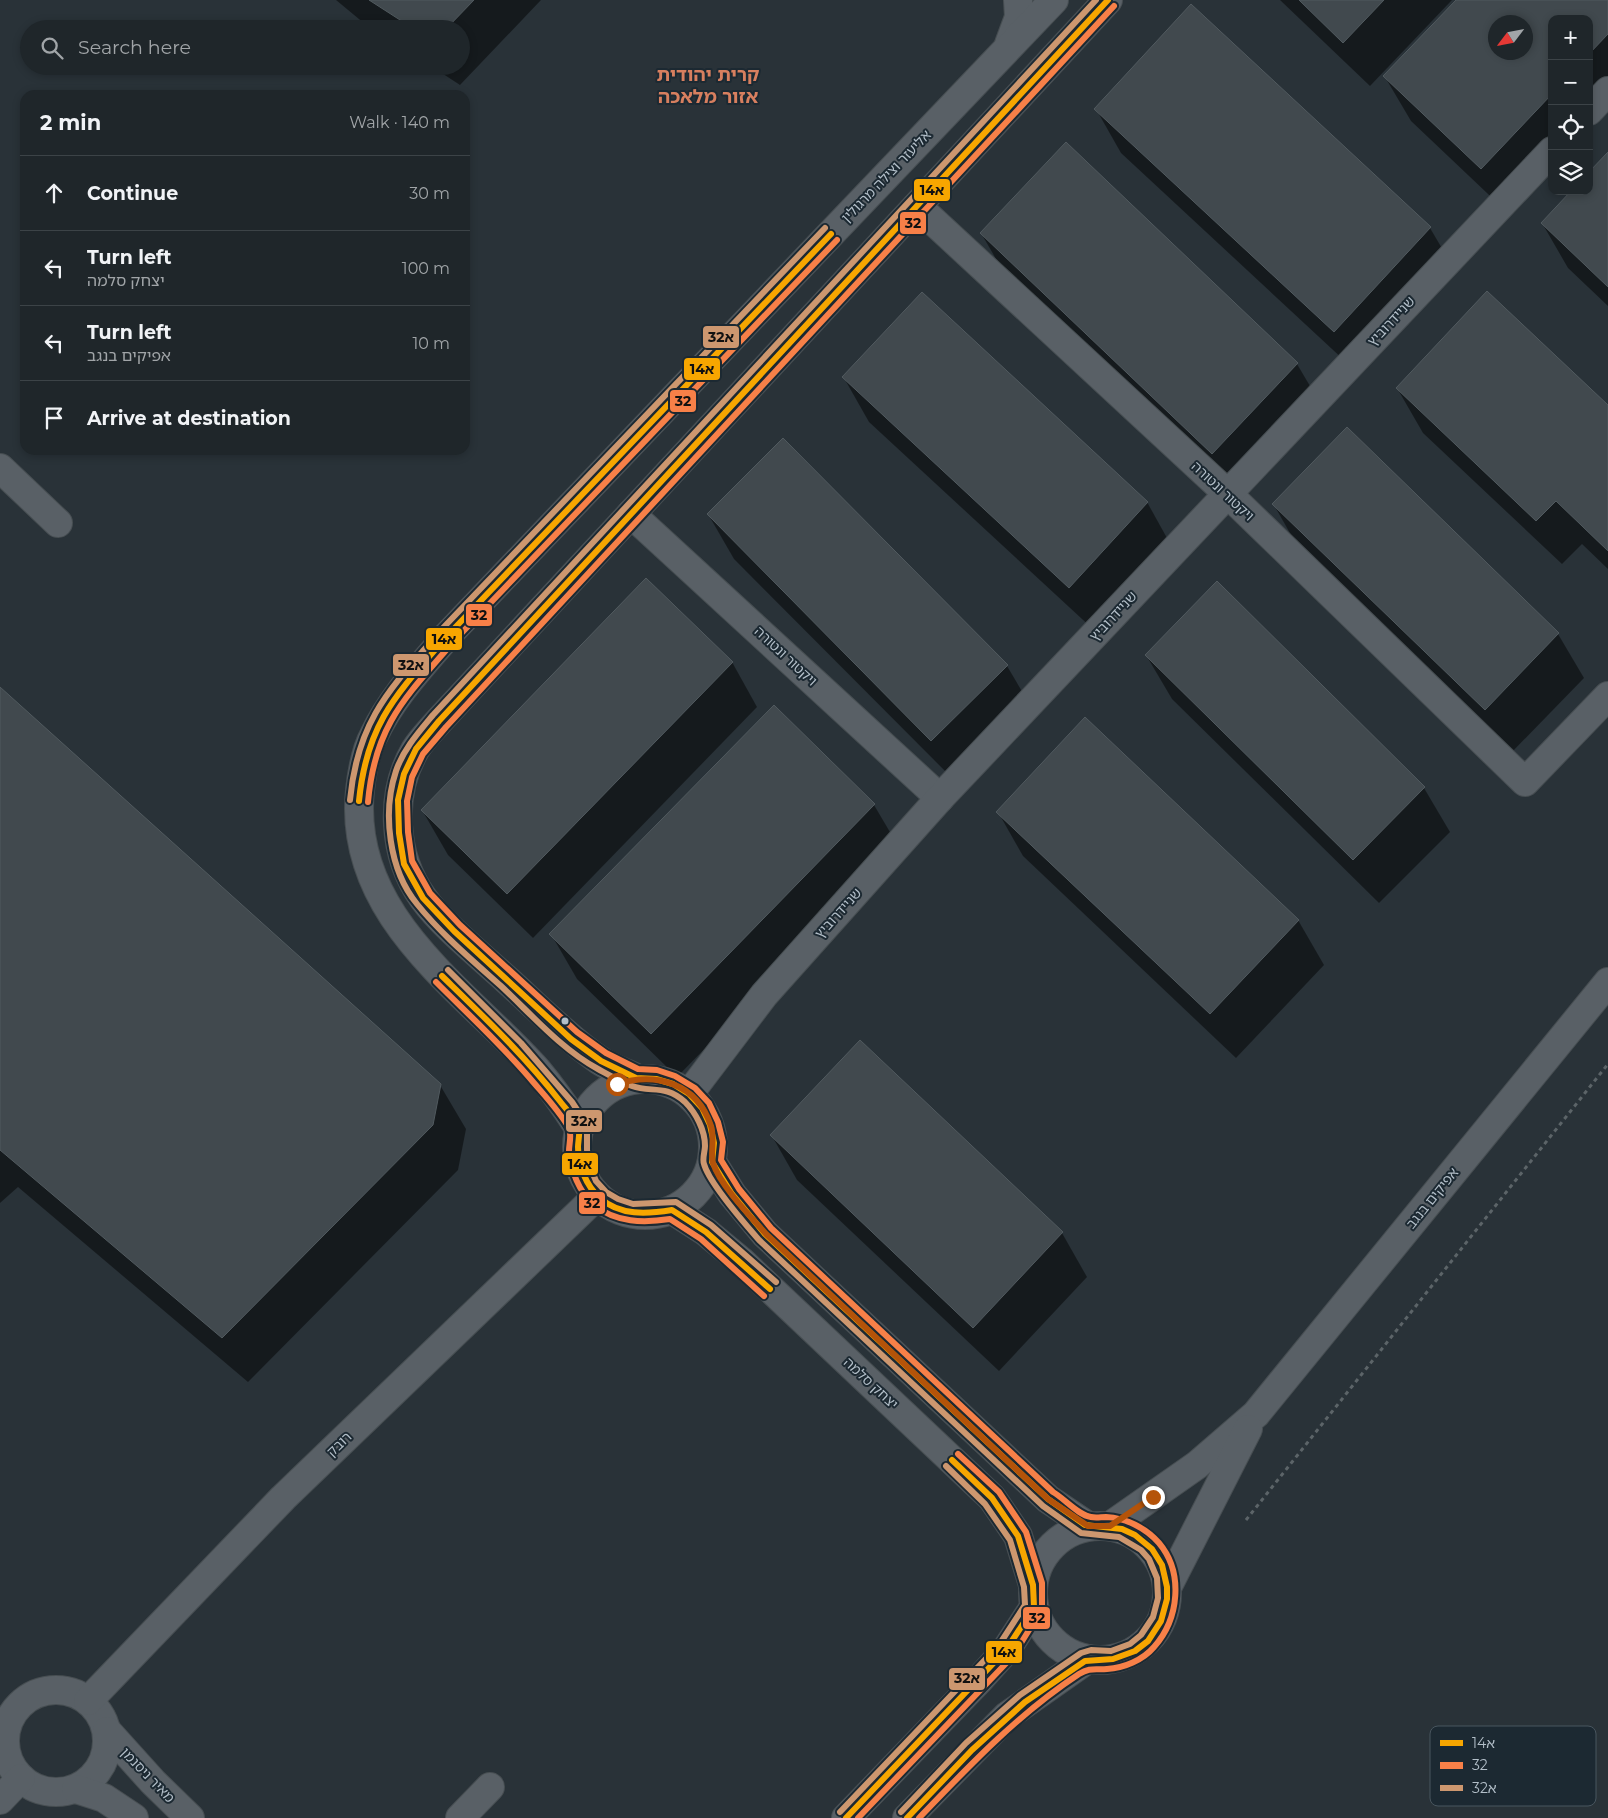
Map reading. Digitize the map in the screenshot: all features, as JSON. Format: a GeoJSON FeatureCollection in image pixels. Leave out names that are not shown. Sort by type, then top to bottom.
{"type":"FeatureCollection","features":[{"type":"Feature","properties":{"kind":"street"},"geometry":{"type":"LineString","coordinates":[[1007,49],[1015,34],[1019,17],[1018,0]]}},
{"type":"Feature","properties":{"kind":"street","name":"אליעזר וצילה מרגולין"},"geometry":{"type":"LineString","coordinates":[[579,1128],[558,1096],[536,1070],[432,966],[403,933],[380,897],[366,856],[358,812],[362,771],[373,736],[398,694],[448,635],[1054,0]]}},
{"type":"Feature","properties":{"kind":"street"},"geometry":{"type":"LineString","coordinates":[[636,1078],[617,1084],[600,1094],[587,1110],[579,1128],[576,1146],[579,1164],[586,1181],[597,1196],[614,1208],[633,1214],[653,1215],[672,1210],[695,1193],[704,1182],[712,1162],[714,1143],[710,1125],[702,1108],[689,1094],[664,1081],[636,1078],[600,1061],[572,1039],[454,931],[423,898],[404,864],[398,824],[398,800],[404,774],[416,749],[631,514],[1108,0]]}},
{"type":"Feature","properties":{"kind":"street"},"geometry":{"type":"LineString","coordinates":[[1593,107],[1608,92]]}},
{"type":"Feature","properties":{"kind":"street","name":"שניידרוביץ"},"geometry":{"type":"LineString","coordinates":[[689,1094],[764,995],[940,798],[1548,155]]}},
{"type":"Feature","properties":{"kind":"street","name":"ויקטור ונטורה"},"geometry":{"type":"LineString","coordinates":[[917,206],[1228,494],[1525,782],[1608,696]]}},
{"type":"Feature","properties":{"kind":"street"},"geometry":{"type":"LineString","coordinates":[[0,468],[58,523]]}},
{"type":"Feature","properties":{"kind":"street","name":"ויקטור ונטורה"},"geometry":{"type":"LineString","coordinates":[[631,514],[940,798]]}},
{"type":"Feature","properties":{"kind":"street","name":"אפיקים בנגב"},"geometry":{"type":"LineString","coordinates":[[1099,1526],[1197,1465],[1256,1414],[1608,982]]}},
{"type":"Feature","properties":{"kind":"street"},"geometry":{"type":"LineString","coordinates":[[712,1162],[732,1194],[766,1234],[1048,1499],[1099,1526],[1127,1531],[1143,1540],[1155,1553],[1164,1568],[1168,1586],[1164,1613],[1159,1626],[1147,1643],[1129,1654],[1109,1660],[1088,1660],[1070,1653],[1053,1642],[1041,1626],[1033,1596]]}},
{"type":"Feature","properties":{"kind":"street","name":"רובק"},"geometry":{"type":"LineString","coordinates":[[88,1701],[283,1498],[597,1196]]}},
{"type":"Feature","properties":{"kind":"street","name":"יצחק סלמה"},"geometry":{"type":"LineString","coordinates":[[672,1210],[706,1232],[742,1261],[992,1498],[1018,1536],[1033,1596]]}},
{"type":"Feature","properties":{"kind":"street","name":"אפיקים בנגב"},"geometry":{"type":"LineString","coordinates":[[1168,1586],[1256,1414]]}},
{"type":"Feature","properties":{"kind":"street"},"geometry":{"type":"LineString","coordinates":[[846,1818],[1006,1650],[1033,1596],[1038,1564],[1051,1546],[1068,1533],[1099,1526]]}},
{"type":"Feature","properties":{"kind":"street"},"geometry":{"type":"LineString","coordinates":[[907,1818],[1007,1716],[1088,1660]]}},
{"type":"Feature","properties":{"kind":"street"},"geometry":{"type":"LineString","coordinates":[[57,1690],[74,1693],[88,1701],[103,1720],[107,1731],[107,1749],[101,1765],[91,1780],[76,1789],[62,1792],[47,1791],[33,1786],[20,1778],[10,1764],[5,1747],[7,1706],[25,1700],[40,1692],[57,1690]]}},
{"type":"Feature","properties":{"kind":"street","name":"מאיר ניסנמן"},"geometry":{"type":"LineString","coordinates":[[107,1731],[153,1782],[190,1818]]}},
{"type":"Feature","properties":{"kind":"street"},"geometry":{"type":"LineString","coordinates":[[0,1800],[20,1778]]}},
{"type":"Feature","properties":{"kind":"street"},"geometry":{"type":"LineString","coordinates":[[460,1818],[490,1787]]}},
{"type":"Feature","properties":{"kind":"street"},"geometry":{"type":"LineString","coordinates":[[76,1789],[104,1798],[134,1818]]}},
{"type":"Feature","properties":{"kind":"path"},"geometry":{"type":"LineString","coordinates":[[1246,1520],[1608,1064]]}},
{"type":"Feature","properties":{"kind":"building"},"geometry":{"type":"Polygon","coordinates":[[[369,0],[474,0],[455,20],[400,20],[369,0]]]}},
{"type":"Feature","properties":{"kind":"building"},"geometry":{"type":"Polygon","coordinates":[[[1299,0],[1384,0],[1343,43],[1299,0]]]}},
{"type":"Feature","properties":{"kind":"building"},"geometry":{"type":"Polygon","coordinates":[[[1456,0],[1608,0],[1608,34],[1593,50],[1593,15],[1548,15],[1548,98],[1481,169],[1383,76],[1456,0]]]}},
{"type":"Feature","properties":{"kind":"building"},"geometry":{"type":"Polygon","coordinates":[[[1191,4],[1431,227],[1334,332],[1094,109],[1191,4]]]}},
{"type":"Feature","properties":{"kind":"building"},"geometry":{"type":"Polygon","coordinates":[[[1066,142],[1298,363],[1212,454],[980,233],[1066,142]]]}},
{"type":"Feature","properties":{"kind":"building"},"geometry":{"type":"Polygon","coordinates":[[[1608,152],[1608,287],[1541,223],[1567,195],[1593,195],[1593,168],[1608,152]]]}},
{"type":"Feature","properties":{"kind":"building"},"geometry":{"type":"Polygon","coordinates":[[[1487,291],[1608,405],[1608,551],[1556,501],[1536,521],[1396,388],[1487,291]]]}},
{"type":"Feature","properties":{"kind":"building"},"geometry":{"type":"Polygon","coordinates":[[[922,292],[1148,502],[1069,588],[842,377],[922,292]]]}},
{"type":"Feature","properties":{"kind":"building"},"geometry":{"type":"Polygon","coordinates":[[[1347,427],[1559,633],[1485,710],[1272,504],[1347,427]]]}},
{"type":"Feature","properties":{"kind":"building"},"geometry":{"type":"Polygon","coordinates":[[[783,438],[1008,665],[931,741],[707,514],[783,438]]]}},
{"type":"Feature","properties":{"kind":"building"},"geometry":{"type":"Polygon","coordinates":[[[646,578],[733,662],[507,894],[421,810],[646,578]]]}},
{"type":"Feature","properties":{"kind":"building"},"geometry":{"type":"Polygon","coordinates":[[[1217,581],[1425,787],[1353,860],[1145,655],[1217,581]]]}},
{"type":"Feature","properties":{"kind":"building"},"geometry":{"type":"Polygon","coordinates":[[[0,687],[441,1084],[433,1125],[222,1338],[0,1150],[0,687]]]}},
{"type":"Feature","properties":{"kind":"building"},"geometry":{"type":"Polygon","coordinates":[[[774,705],[875,804],[651,1034],[549,934],[774,705]]]}},
{"type":"Feature","properties":{"kind":"building"},"geometry":{"type":"Polygon","coordinates":[[[1085,717],[1299,920],[1210,1014],[996,812],[1085,717]]]}},
{"type":"Feature","properties":{"kind":"building"},"geometry":{"type":"Polygon","coordinates":[[[860,1040],[1063,1232],[973,1328],[770,1135],[860,1040]]]}},
{"type":"Feature","properties":{"kind":"transit line","name":"32א"},"geometry":{"type":"LineString","coordinates":[[901,1812],[966,1743],[1020,1695],[1081,1653],[1091,1650],[1111,1651],[1130,1644],[1141,1635],[1153,1617],[1158,1598],[1157,1578],[1149,1559],[1141,1550],[1119,1537],[1081,1533],[1043,1506],[759,1240],[728,1203],[707,1172],[703,1162],[705,1140],[702,1128],[693,1111],[685,1102],[671,1093],[639,1088],[628,1084],[571,1052],[446,936],[417,904],[407,890],[400,875],[394,858],[391,840],[389,805],[399,763],[412,742],[433,715],[1096,0]]}},
{"type":"Feature","properties":{"kind":"transit line","name":"14א"},"geometry":{"type":"LineString","coordinates":[[907,1818],[972,1750],[1025,1702],[1085,1661],[1113,1659],[1135,1651],[1148,1641],[1161,1621],[1167,1599],[1167,1587],[1162,1565],[1152,1549],[1135,1535],[1122,1529],[1085,1525],[1048,1499],[765,1234],[732,1194],[712,1162],[714,1143],[710,1125],[702,1108],[689,1094],[673,1084],[656,1079],[636,1078],[601,1061],[571,1039],[454,931],[423,898],[404,864],[399,833],[398,800],[404,774],[416,749],[439,721],[1108,0]]}},
{"type":"Feature","properties":{"kind":"transit line","name":"32"},"geometry":{"type":"LineString","coordinates":[[919,1818],[1015,1723],[1057,1690],[1083,1672],[1126,1665],[1150,1652],[1162,1636],[1173,1610],[1175,1582],[1167,1555],[1154,1538],[1135,1525],[1121,1519],[1086,1516],[1053,1492],[771,1228],[739,1189],[721,1160],[723,1142],[718,1122],[709,1103],[695,1088],[675,1076],[657,1070],[638,1069],[606,1053],[577,1032],[460,925],[430,893],[412,861],[408,832],[407,801],[412,777],[423,754],[446,727],[1114,6]]}},
{"type":"Feature","properties":{"kind":"transit line","name":"32א"},"geometry":{"type":"LineString","coordinates":[[350,800],[354,772],[369,725],[380,706],[407,669],[442,629],[825,228]]}},
{"type":"Feature","properties":{"kind":"transit line","name":"14א"},"geometry":{"type":"LineString","coordinates":[[359,801],[363,773],[369,749],[377,729],[400,692],[414,674],[448,635],[831,234]]}},
{"type":"Feature","properties":{"kind":"transit line","name":"32"},"geometry":{"type":"LineString","coordinates":[[368,802],[372,775],[386,732],[396,713],[421,679],[454,641],[837,240]]}},
{"type":"Feature","properties":{"kind":"transit line","name":"32א"},"geometry":{"type":"LineString","coordinates":[[448,970],[521,1043],[572,1102],[587,1125],[587,1150],[590,1167],[596,1181],[606,1192],[618,1199],[633,1204],[676,1202],[711,1225],[776,1282]]}},
{"type":"Feature","properties":{"kind":"transit line","name":"14א"},"geometry":{"type":"LineString","coordinates":[[442,976],[488,1021],[546,1083],[573,1117],[579,1128],[578,1154],[581,1168],[591,1188],[600,1198],[608,1204],[625,1211],[644,1213],[672,1210],[706,1232],[770,1289]]}},
{"type":"Feature","properties":{"kind":"transit line","name":"32"},"geometry":{"type":"LineString","coordinates":[[436,982],[511,1057],[561,1116],[570,1131],[569,1151],[574,1173],[584,1194],[594,1205],[612,1215],[630,1220],[670,1219],[701,1239],[764,1296]]}},
{"type":"Feature","properties":{"kind":"transit line","name":"32"},"geometry":{"type":"LineString","coordinates":[[858,1818],[1013,1656],[1042,1609],[1042,1583],[1026,1532],[999,1492],[958,1454]]}},
{"type":"Feature","properties":{"kind":"transit line","name":"14א"},"geometry":{"type":"LineString","coordinates":[[846,1818],[1006,1650],[1034,1607],[1033,1585],[1018,1536],[992,1498],[952,1460]]}},
{"type":"Feature","properties":{"kind":"transit line","name":"32א"},"geometry":{"type":"LineString","coordinates":[[840,1812],[999,1645],[1025,1605],[1024,1587],[1010,1540],[985,1504],[946,1466]]}},
{"type":"Feature","properties":{"kind":"district","name":"קרית יהודית אזור מלאכה"},"geometry":{"type":"Point","coordinates":[708,85]}},
{"type":"Feature","properties":{"kind":"route"},"geometry":{"type":"LineString","coordinates":[[617,1084],[636,1078],[656,1079],[673,1084],[689,1094],[702,1108],[710,1125],[714,1143],[712,1162],[732,1194],[766,1234],[1048,1499],[1088,1526],[1110,1526],[1153,1497]]}}]}
